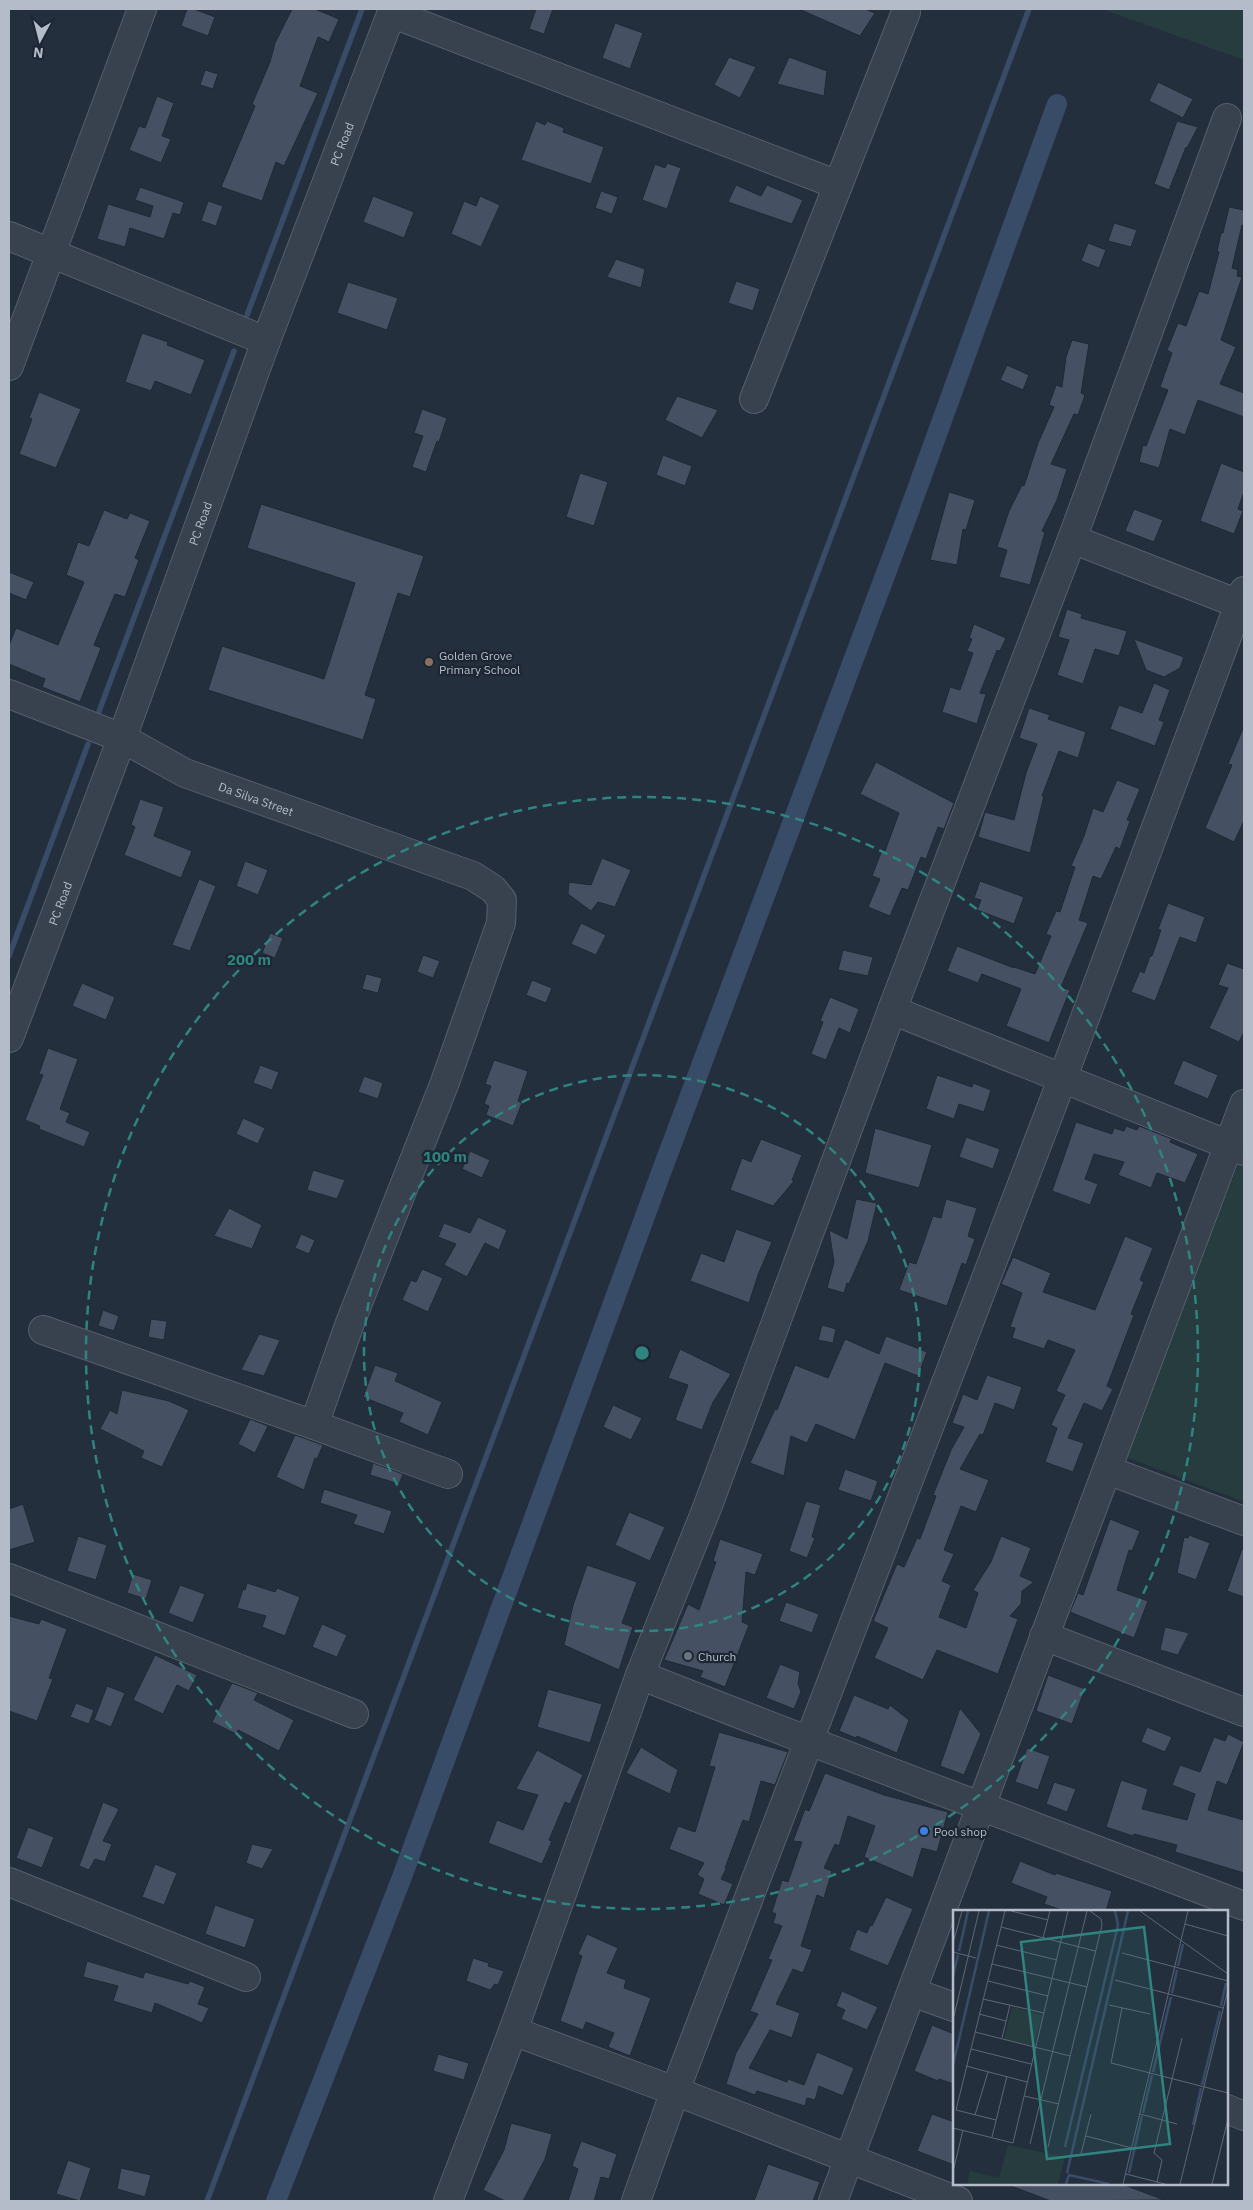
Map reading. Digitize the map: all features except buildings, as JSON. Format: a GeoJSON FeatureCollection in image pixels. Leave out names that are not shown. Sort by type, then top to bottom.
{"type":"FeatureCollection","features":[{"type":"Feature","properties":{"kind":"street"},"geometry":{"type":"LineString","coordinates":[[9,366],[142,9]]}},
{"type":"Feature","properties":{"kind":"street"},"geometry":{"type":"LineString","coordinates":[[392,11],[838,185]]}},
{"type":"Feature","properties":{"kind":"street","name":"PC Road"},"geometry":{"type":"LineString","coordinates":[[9,1038],[122,738],[266,341],[392,11]]}},
{"type":"Feature","properties":{"kind":"street"},"geometry":{"type":"LineString","coordinates":[[754,399],[906,12]]}},
{"type":"Feature","properties":{"kind":"street"},"geometry":{"type":"LineString","coordinates":[[448,2201],[513,2031],[640,1675],[707,1508],[892,1010],[1072,539],[1227,118]]}},
{"type":"Feature","properties":{"kind":"street"},"geometry":{"type":"LineString","coordinates":[[9,236],[266,341]]}},
{"type":"Feature","properties":{"kind":"street"},"geometry":{"type":"LineString","coordinates":[[636,2201],[675,2091],[1063,1077],[1243,600],[1072,539]]}},
{"type":"Feature","properties":{"kind":"street","name":"Da Silva Street"},"geometry":{"type":"LineString","coordinates":[[9,694],[122,738],[185,773],[472,876],[493,889],[502,900],[502,923],[444,1082],[350,1323],[314,1425]]}},
{"type":"Feature","properties":{"kind":"street"},"geometry":{"type":"LineString","coordinates":[[892,1010],[1237,1148]]}},
{"type":"Feature","properties":{"kind":"street"},"geometry":{"type":"LineString","coordinates":[[833,2201],[1107,1470],[1237,1148],[1244,1104]]}},
{"type":"Feature","properties":{"kind":"street"},"geometry":{"type":"LineString","coordinates":[[43,1330],[448,1474]]}},
{"type":"Feature","properties":{"kind":"street"},"geometry":{"type":"LineString","coordinates":[[1107,1470],[1244,1521]]}},
{"type":"Feature","properties":{"kind":"street"},"geometry":{"type":"LineString","coordinates":[[9,1578],[354,1714]]}},
{"type":"Feature","properties":{"kind":"street"},"geometry":{"type":"LineString","coordinates":[[1044,1636],[1244,1712]]}},
{"type":"Feature","properties":{"kind":"street"},"geometry":{"type":"LineString","coordinates":[[640,1675],[809,1742],[981,1805],[1244,1906]]}},
{"type":"Feature","properties":{"kind":"street"},"geometry":{"type":"LineString","coordinates":[[9,1882],[246,1977]]}},
{"type":"Feature","properties":{"kind":"street"},"geometry":{"type":"LineString","coordinates":[[912,1992],[953,2008]]}},
{"type":"Feature","properties":{"kind":"street"},"geometry":{"type":"LineString","coordinates":[[513,2031],[675,2091],[958,2201]]}},
{"type":"Feature","properties":{"kind":"street"},"geometry":{"type":"LineString","coordinates":[[1228,2109],[1244,2116]]}},
{"type":"Feature","properties":{"kind":"green space"},"geometry":{"type":"Polygon","coordinates":[[[1102,9],[1244,9],[1244,60],[1102,9]]]}},
{"type":"Feature","properties":{"kind":"green space"},"geometry":{"type":"Polygon","coordinates":[[[1244,1151],[1244,1502],[1126,1457],[1244,1151]]]}},
{"type":"Feature","properties":{"kind":"waterway"},"geometry":{"type":"LineString","coordinates":[[247,315],[362,9]]}},
{"type":"Feature","properties":{"kind":"waterway"},"geometry":{"type":"LineString","coordinates":[[207,2201],[1029,9]]}},
{"type":"Feature","properties":{"kind":"waterway"},"geometry":{"type":"LineString","coordinates":[[276,2201],[402,1877],[662,1170],[904,525],[1057,104]]}},
{"type":"Feature","properties":{"kind":"waterway"},"geometry":{"type":"LineString","coordinates":[[98,714],[234,351]]}},
{"type":"Feature","properties":{"kind":"waterway"},"geometry":{"type":"LineString","coordinates":[[9,956],[88,744]]}},
{"type":"Feature","properties":{"kind":"place","name":"Golden Grove Primary School"},"geometry":{"type":"Point","coordinates":[429,662]}},
{"type":"Feature","properties":{"kind":"place","name":"Church"},"geometry":{"type":"Point","coordinates":[688,1656]}},
{"type":"Feature","properties":{"kind":"place","name":"Pool shop"},"geometry":{"type":"Point","coordinates":[924,1831]}}]}
